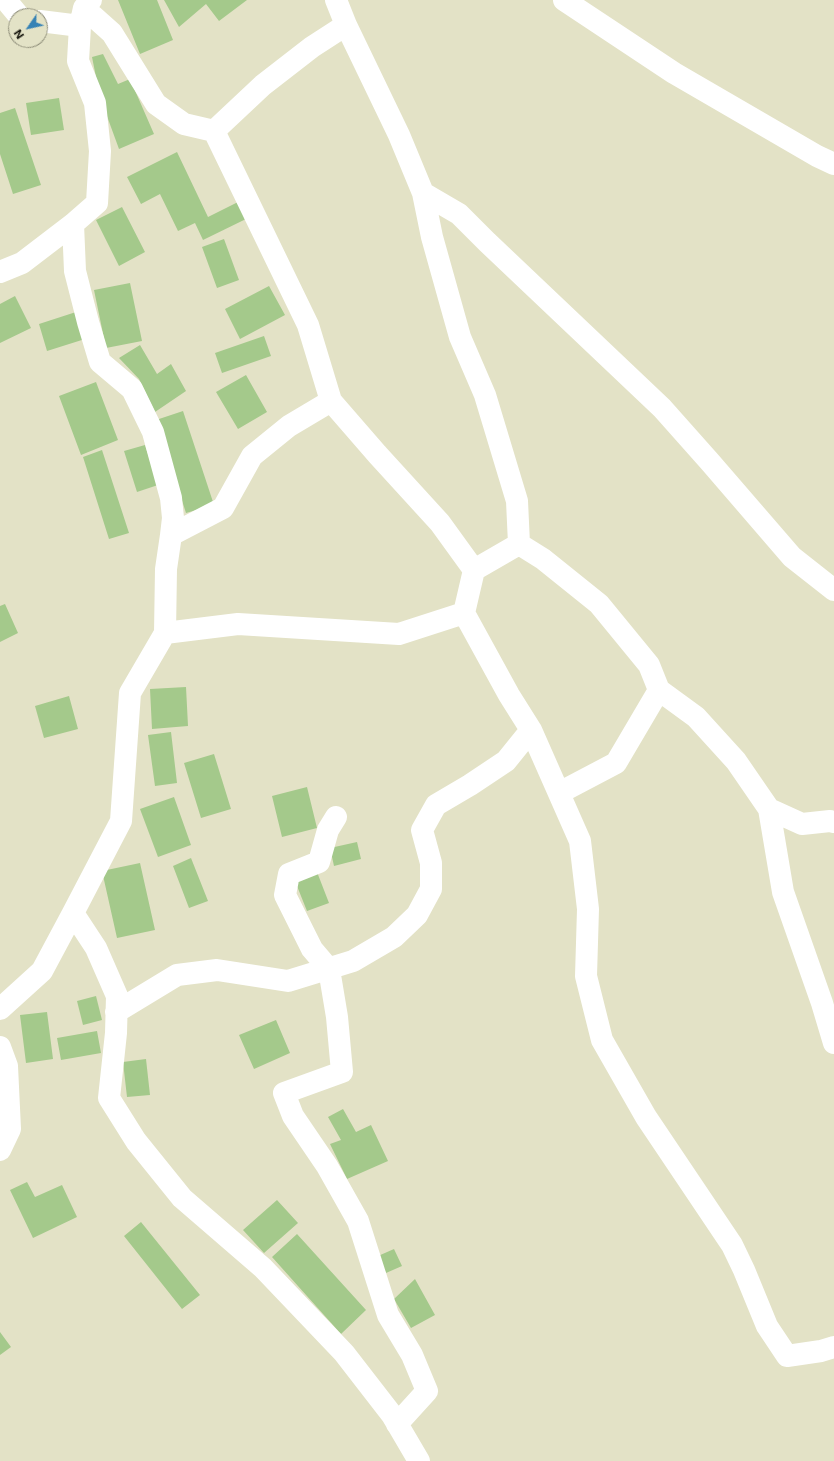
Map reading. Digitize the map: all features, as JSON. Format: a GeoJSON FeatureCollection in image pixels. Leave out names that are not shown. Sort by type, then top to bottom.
{"type":"FeatureCollection","features":[{"type":"Feature","properties":{"kind":"street"},"geometry":{"type":"LineString","coordinates":[[336,0],[346,25],[399,135],[423,193],[434,244],[460,337],[485,395],[517,501],[519,544]]}},
{"type":"Feature","properties":{"kind":"street"},"geometry":{"type":"LineString","coordinates":[[564,0],[674,73],[817,156],[834,164]]}},
{"type":"Feature","properties":{"kind":"street"},"geometry":{"type":"LineString","coordinates":[[85,11],[112,33],[156,104],[184,124],[214,131]]}},
{"type":"Feature","properties":{"kind":"street"},"geometry":{"type":"LineString","coordinates":[[48,19],[85,11]]}},
{"type":"Feature","properties":{"kind":"street"},"geometry":{"type":"LineString","coordinates":[[0,272],[22,264],[97,203],[100,151],[95,103],[78,61],[85,11]]}},
{"type":"Feature","properties":{"kind":"street"},"geometry":{"type":"LineString","coordinates":[[214,131],[263,85],[312,47],[346,25]]}},
{"type":"Feature","properties":{"kind":"street"},"geometry":{"type":"LineString","coordinates":[[214,131],[308,325],[331,401],[440,523],[474,570]]}},
{"type":"Feature","properties":{"kind":"street"},"geometry":{"type":"LineString","coordinates":[[423,193],[459,214],[662,408],[792,557],[834,590]]}},
{"type":"Feature","properties":{"kind":"street"},"geometry":{"type":"LineString","coordinates":[[0,1009],[42,971],[121,821],[130,693],[165,633],[166,569],[173,518],[171,498],[153,432],[132,389],[100,362],[75,271],[72,224]]}},
{"type":"Feature","properties":{"kind":"street"},"geometry":{"type":"LineString","coordinates":[[171,535],[223,508],[252,456],[289,426],[331,401]]}},
{"type":"Feature","properties":{"kind":"street"},"geometry":{"type":"LineString","coordinates":[[519,544],[474,570],[464,613],[531,730],[580,841],[588,909],[586,976],[602,1040],[646,1118],[732,1245],[767,1326],[787,1356],[821,1351],[834,1347]]}},
{"type":"Feature","properties":{"kind":"street"},"geometry":{"type":"LineString","coordinates":[[519,544],[543,559],[599,604],[649,665],[659,690],[696,717],[736,761],[769,809],[783,892],[822,1003],[834,1043]]}},
{"type":"Feature","properties":{"kind":"street"},"geometry":{"type":"LineString","coordinates":[[165,633],[238,624],[399,634],[464,613]]}},
{"type":"Feature","properties":{"kind":"street"},"geometry":{"type":"LineString","coordinates":[[558,793],[616,763],[659,690]]}},
{"type":"Feature","properties":{"kind":"street"},"geometry":{"type":"LineString","coordinates":[[116,1012],[140,999],[177,975],[217,970],[288,981],[353,961],[394,937],[416,915],[431,890],[431,863],[422,830],[436,805],[506,761],[531,730]]}},
{"type":"Feature","properties":{"kind":"street"},"geometry":{"type":"LineString","coordinates":[[769,809],[802,824],[830,821],[834,822]]}},
{"type":"Feature","properties":{"kind":"street"},"geometry":{"type":"LineString","coordinates":[[336,817],[328,830],[319,862],[290,874],[285,895],[312,949],[329,968],[337,1017],[342,1072],[284,1094],[293,1116],[327,1166],[358,1221],[388,1315],[412,1355],[427,1391],[397,1424]]}},
{"type":"Feature","properties":{"kind":"street"},"geometry":{"type":"LineString","coordinates":[[73,913],[96,948],[117,996],[109,1098],[136,1141],[182,1198],[263,1268],[344,1353],[392,1415],[419,1461]]}},
{"type":"Feature","properties":{"kind":"street"},"geometry":{"type":"LineString","coordinates":[[0,1048],[7,1066],[10,1129],[0,1150]]}},
{"type":"Feature","properties":{"kind":"building"},"geometry":{"type":"Polygon","coordinates":[[[118,0],[157,0],[173,40],[140,54],[118,0]]]}},
{"type":"Feature","properties":{"kind":"building"},"geometry":{"type":"Polygon","coordinates":[[[164,0],[247,0],[219,21],[206,4],[179,27],[164,0]]]}},
{"type":"Feature","properties":{"kind":"building"},"geometry":{"type":"Polygon","coordinates":[[[103,54],[118,84],[130,79],[154,134],[119,149],[100,97],[92,57],[103,54]]]}},
{"type":"Feature","properties":{"kind":"building"},"geometry":{"type":"Polygon","coordinates":[[[59,98],[64,130],[31,135],[26,103],[59,98]]]}},
{"type":"Feature","properties":{"kind":"building"},"geometry":{"type":"Polygon","coordinates":[[[15,108],[41,185],[13,194],[0,154],[0,113],[15,108]]]}},
{"type":"Feature","properties":{"kind":"building"},"geometry":{"type":"Polygon","coordinates":[[[177,152],[208,217],[238,202],[246,219],[203,240],[195,223],[178,231],[160,194],[141,204],[127,177],[177,152]]]}},
{"type":"Feature","properties":{"kind":"building"},"geometry":{"type":"Polygon","coordinates":[[[122,207],[145,252],[119,266],[96,220],[122,207]]]}},
{"type":"Feature","properties":{"kind":"building"},"geometry":{"type":"Polygon","coordinates":[[[224,239],[239,280],[217,288],[202,247],[224,239]]]}},
{"type":"Feature","properties":{"kind":"building"},"geometry":{"type":"Polygon","coordinates":[[[130,283],[142,341],[106,348],[94,290],[130,283]]]}},
{"type":"Feature","properties":{"kind":"building"},"geometry":{"type":"Polygon","coordinates":[[[269,286],[285,315],[240,339],[225,309],[269,286]]]}},
{"type":"Feature","properties":{"kind":"building"},"geometry":{"type":"Polygon","coordinates":[[[15,296],[31,328],[0,343],[0,304],[15,296]]]}},
{"type":"Feature","properties":{"kind":"building"},"geometry":{"type":"Polygon","coordinates":[[[76,312],[85,339],[47,351],[39,324],[76,312]]]}},
{"type":"Feature","properties":{"kind":"building"},"geometry":{"type":"Polygon","coordinates":[[[264,336],[271,356],[222,373],[215,353],[264,336]]]}},
{"type":"Feature","properties":{"kind":"building"},"geometry":{"type":"Polygon","coordinates":[[[140,345],[157,374],[171,364],[186,391],[155,412],[139,379],[119,358],[140,345]]]}},
{"type":"Feature","properties":{"kind":"building"},"geometry":{"type":"Polygon","coordinates":[[[246,375],[267,412],[238,429],[216,392],[246,375]]]}},
{"type":"Feature","properties":{"kind":"building"},"geometry":{"type":"Polygon","coordinates":[[[96,382],[118,440],[81,455],[59,396],[96,382]]]}},
{"type":"Feature","properties":{"kind":"building"},"geometry":{"type":"Polygon","coordinates":[[[183,411],[214,505],[186,513],[156,420],[183,411]]]}},
{"type":"Feature","properties":{"kind":"building"},"geometry":{"type":"Polygon","coordinates":[[[145,445],[158,485],[137,492],[124,451],[145,445]]]}},
{"type":"Feature","properties":{"kind":"building"},"geometry":{"type":"Polygon","coordinates":[[[102,450],[129,533],[109,539],[83,457],[102,450]]]}},
{"type":"Feature","properties":{"kind":"building"},"geometry":{"type":"Polygon","coordinates":[[[5,604],[18,633],[0,642],[0,606],[5,604]]]}},
{"type":"Feature","properties":{"kind":"building"},"geometry":{"type":"Polygon","coordinates":[[[186,687],[188,726],[152,729],[150,689],[186,687]]]}},
{"type":"Feature","properties":{"kind":"building"},"geometry":{"type":"Polygon","coordinates":[[[69,696],[78,729],[44,738],[35,706],[69,696]]]}},
{"type":"Feature","properties":{"kind":"building"},"geometry":{"type":"Polygon","coordinates":[[[171,732],[177,783],[155,786],[148,735],[171,732]]]}},
{"type":"Feature","properties":{"kind":"building"},"geometry":{"type":"Polygon","coordinates":[[[214,754],[231,809],[201,818],[184,763],[214,754]]]}},
{"type":"Feature","properties":{"kind":"building"},"geometry":{"type":"Polygon","coordinates":[[[307,787],[317,828],[282,837],[272,796],[307,787]]]}},
{"type":"Feature","properties":{"kind":"building"},"geometry":{"type":"Polygon","coordinates":[[[174,797],[191,845],[158,857],[140,809],[174,797]]]}},
{"type":"Feature","properties":{"kind":"building"},"geometry":{"type":"Polygon","coordinates":[[[357,842],[361,859],[334,866],[330,848],[357,842]]]}},
{"type":"Feature","properties":{"kind":"building"},"geometry":{"type":"Polygon","coordinates":[[[191,858],[208,901],[189,908],[173,866],[191,858]]]}},
{"type":"Feature","properties":{"kind":"building"},"geometry":{"type":"Polygon","coordinates":[[[140,863],[155,930],[117,938],[102,871],[140,863]]]}},
{"type":"Feature","properties":{"kind":"building"},"geometry":{"type":"Polygon","coordinates":[[[317,872],[329,903],[307,911],[295,881],[317,872]]]}},
{"type":"Feature","properties":{"kind":"building"},"geometry":{"type":"Polygon","coordinates":[[[96,996],[102,1020],[83,1025],[77,1001],[96,996]]]}},
{"type":"Feature","properties":{"kind":"building"},"geometry":{"type":"Polygon","coordinates":[[[47,1012],[53,1059],[26,1063],[20,1015],[47,1012]]]}},
{"type":"Feature","properties":{"kind":"building"},"geometry":{"type":"Polygon","coordinates":[[[276,1020],[290,1053],[254,1069],[239,1035],[276,1020]]]}},
{"type":"Feature","properties":{"kind":"building"},"geometry":{"type":"Polygon","coordinates":[[[97,1031],[101,1053],[61,1060],[57,1038],[97,1031]]]}},
{"type":"Feature","properties":{"kind":"building"},"geometry":{"type":"Polygon","coordinates":[[[146,1059],[150,1095],[127,1097],[123,1062],[146,1059]]]}},
{"type":"Feature","properties":{"kind":"building"},"geometry":{"type":"Polygon","coordinates":[[[343,1109],[356,1132],[371,1125],[388,1161],[347,1179],[330,1144],[341,1140],[328,1117],[343,1109]]]}},
{"type":"Feature","properties":{"kind":"building"},"geometry":{"type":"Polygon","coordinates":[[[27,1182],[35,1197],[62,1185],[77,1217],[33,1238],[10,1190],[27,1182]]]}},
{"type":"Feature","properties":{"kind":"building"},"geometry":{"type":"Polygon","coordinates":[[[277,1200],[298,1223],[264,1253],[243,1230],[277,1200]]]}},
{"type":"Feature","properties":{"kind":"building"},"geometry":{"type":"Polygon","coordinates":[[[141,1222],[200,1295],[182,1309],[124,1236],[141,1222]]]}},
{"type":"Feature","properties":{"kind":"building"},"geometry":{"type":"Polygon","coordinates":[[[297,1234],[366,1310],[341,1334],[272,1257],[297,1234]]]}},
{"type":"Feature","properties":{"kind":"building"},"geometry":{"type":"Polygon","coordinates":[[[394,1249],[402,1266],[386,1273],[378,1256],[394,1249]]]}},
{"type":"Feature","properties":{"kind":"building"},"geometry":{"type":"Polygon","coordinates":[[[415,1279],[435,1315],[411,1328],[394,1299],[415,1279]]]}},
{"type":"Feature","properties":{"kind":"building"},"geometry":{"type":"Polygon","coordinates":[[[0,1332],[11,1347],[0,1355],[0,1332]]]}}]}
